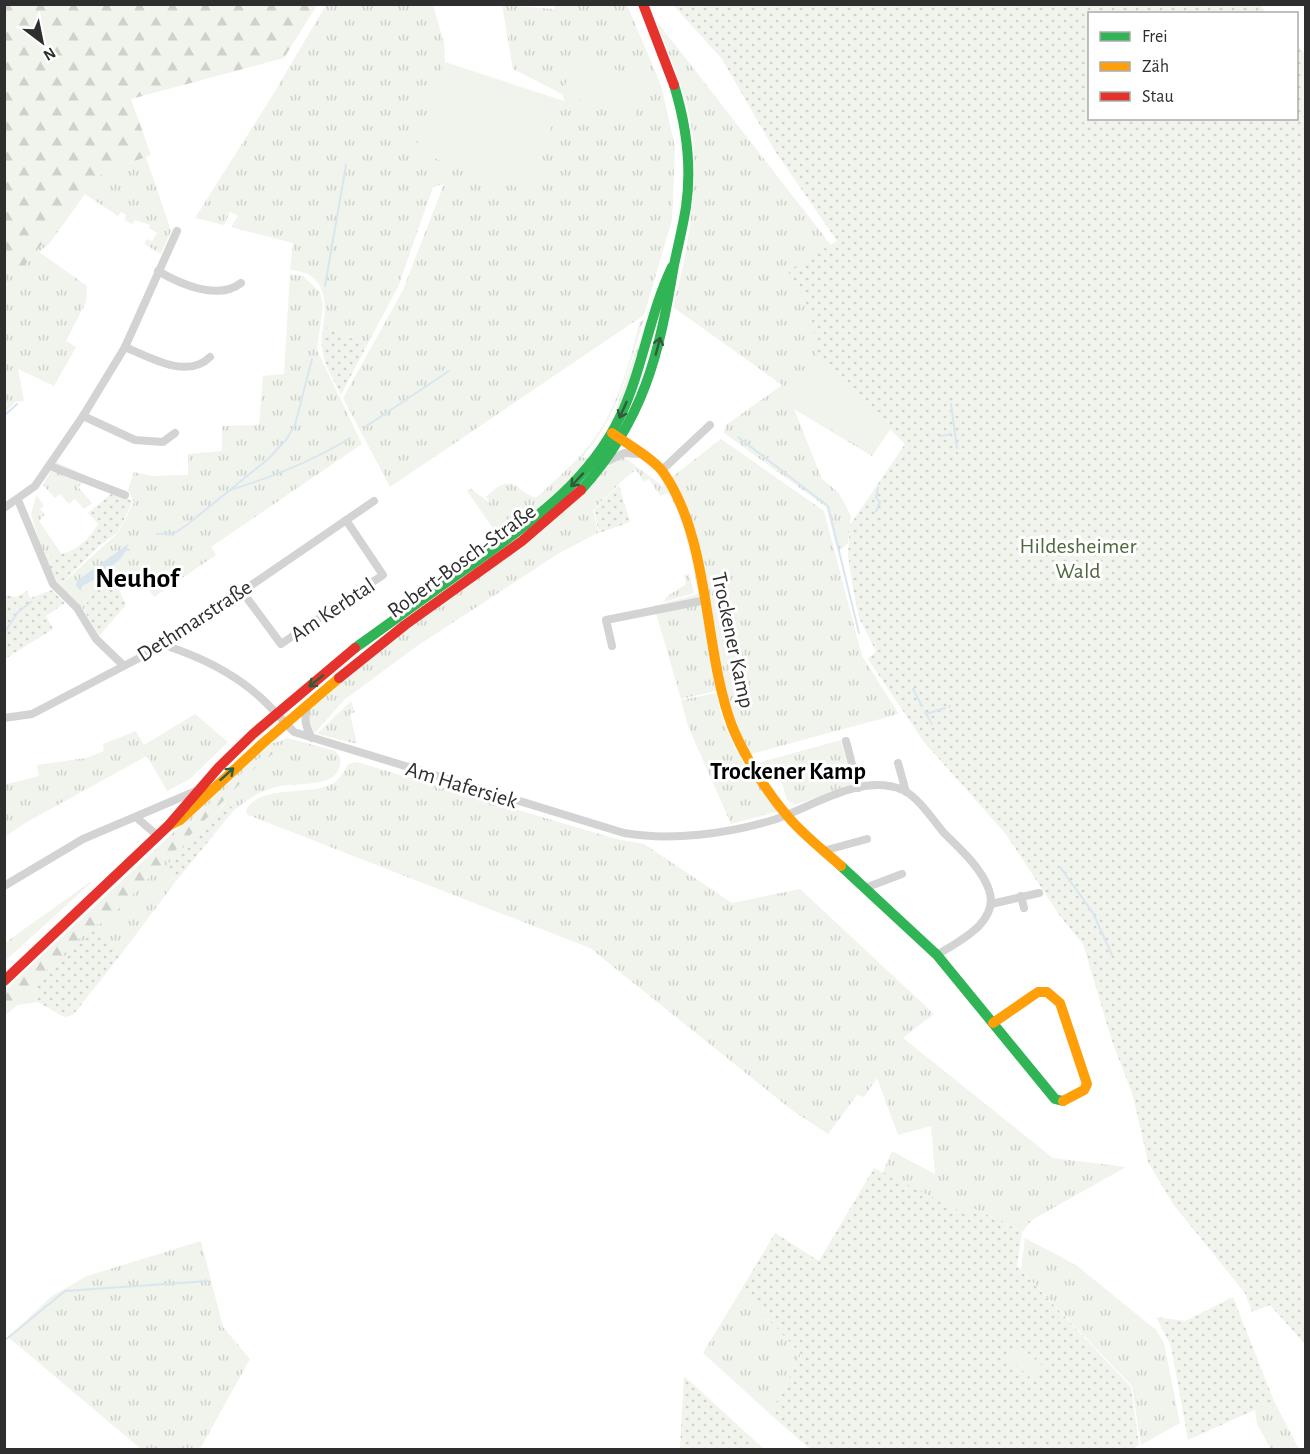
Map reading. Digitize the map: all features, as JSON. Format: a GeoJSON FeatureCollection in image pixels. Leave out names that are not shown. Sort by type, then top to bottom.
{"type":"FeatureCollection","features":[{"type":"Feature","properties":{"kind":"main road","name":"Robert-Bosch-Straße"},"geometry":{"type":"LineString","coordinates":[[4,981],[158,836],[198,790],[276,714],[356,648],[545,511],[589,468],[617,436],[640,402],[656,354],[673,287],[676,258],[687,209],[688,140],[671,74],[643,4]]}},
{"type":"Feature","properties":{"kind":"main road","name":"Robert-Bosch-Straße"},"geometry":{"type":"LineString","coordinates":[[168,826],[180,820],[311,700],[427,608],[552,517],[581,491],[605,464],[617,436]]}},
{"type":"Feature","properties":{"kind":"main road","name":"Trockener Kamp"},"geometry":{"type":"LineString","coordinates":[[617,436],[662,470],[684,512],[706,600],[721,691],[733,728],[750,762],[785,813],[937,955],[1037,1080],[1059,1102],[1065,1102],[1084,1090],[1087,1084],[1085,1072],[1064,1013],[1054,996],[1047,992],[1038,992],[993,1023]]}},
{"type":"Feature","properties":{"kind":"street"},"geometry":{"type":"LineString","coordinates":[[4,508],[35,486],[83,416],[125,347],[177,231]]}},
{"type":"Feature","properties":{"kind":"street"},"geometry":{"type":"LineString","coordinates":[[158,271],[174,280],[202,289],[234,289],[241,283]]}},
{"type":"Feature","properties":{"kind":"street"},"geometry":{"type":"LineString","coordinates":[[125,347],[180,367],[193,366],[210,357]]}},
{"type":"Feature","properties":{"kind":"street"},"geometry":{"type":"LineString","coordinates":[[83,416],[135,440],[163,442],[175,433]]}},
{"type":"Feature","properties":{"kind":"street"},"geometry":{"type":"LineString","coordinates":[[662,470],[710,425]]}},
{"type":"Feature","properties":{"kind":"street"},"geometry":{"type":"LineString","coordinates":[[605,464],[624,453],[646,456]]}},
{"type":"Feature","properties":{"kind":"street"},"geometry":{"type":"LineString","coordinates":[[50,466],[125,495]]}},
{"type":"Feature","properties":{"kind":"street"},"geometry":{"type":"LineString","coordinates":[[18,500],[53,584],[77,608],[96,639],[123,665]]}},
{"type":"Feature","properties":{"kind":"street","name":"Dethmarstraße"},"geometry":{"type":"LineString","coordinates":[[4,718],[32,714],[164,645],[374,501]]}},
{"type":"Feature","properties":{"kind":"street","name":"Am Kerbtal"},"geometry":{"type":"LineString","coordinates":[[242,590],[281,644],[383,575],[346,520]]}},
{"type":"Feature","properties":{"kind":"street"},"geometry":{"type":"LineString","coordinates":[[612,646],[606,620],[650,609],[706,600]]}},
{"type":"Feature","properties":{"kind":"street","name":"Am Hafersiek"},"geometry":{"type":"LineString","coordinates":[[164,645],[195,656],[230,675],[262,698],[294,732],[604,828],[634,835],[724,831],[773,820],[785,813],[858,788],[881,786],[906,792]]}},
{"type":"Feature","properties":{"kind":"street"},"geometry":{"type":"LineString","coordinates":[[311,700],[304,717],[306,728],[312,738]]}},
{"type":"Feature","properties":{"kind":"street"},"geometry":{"type":"LineString","coordinates":[[846,741],[858,788]]}},
{"type":"Feature","properties":{"kind":"street"},"geometry":{"type":"LineString","coordinates":[[898,763],[906,792],[981,874],[989,891],[991,904],[984,921],[937,955]]}},
{"type":"Feature","properties":{"kind":"street"},"geometry":{"type":"LineString","coordinates":[[4,886],[83,839],[137,818],[198,790]]}},
{"type":"Feature","properties":{"kind":"street"},"geometry":{"type":"LineString","coordinates":[[137,818],[158,836]]}},
{"type":"Feature","properties":{"kind":"street"},"geometry":{"type":"LineString","coordinates":[[824,851],[867,839]]}},
{"type":"Feature","properties":{"kind":"street"},"geometry":{"type":"LineString","coordinates":[[865,888],[902,874]]}},
{"type":"Feature","properties":{"kind":"street"},"geometry":{"type":"LineString","coordinates":[[991,904],[1039,893]]}},
{"type":"Feature","properties":{"kind":"street"},"geometry":{"type":"LineString","coordinates":[[1021,897],[1024,908]]}},
{"type":"Feature","properties":{"kind":"green space"},"geometry":{"type":"Polygon","coordinates":[[[5,4],[317,5],[284,58],[131,99],[151,155],[99,175],[20,271],[5,271],[5,4]]]}},
{"type":"Feature","properties":{"kind":"green space","name":"Hildesheimer Wald"},"geometry":{"type":"Polygon","coordinates":[[[1259,4],[1266,12],[1088,12],[1088,120],[1298,120],[1298,46],[1305,54],[1305,1344],[1270,1305],[1252,1312],[1245,1293],[1173,1204],[1148,1162],[1133,1096],[1112,1041],[1083,944],[1060,916],[1005,833],[924,742],[868,659],[876,651],[859,618],[853,589],[848,555],[850,525],[905,444],[817,356],[811,312],[788,271],[837,241],[775,151],[722,59],[673,5],[1259,4]]]}},
{"type":"Feature","properties":{"kind":"green space"},"geometry":{"type":"Polygon","coordinates":[[[326,5],[433,5],[444,43],[445,62],[415,151],[528,190],[561,100],[565,101],[562,94],[513,69],[502,5],[554,9],[555,5],[627,5],[661,85],[675,147],[672,220],[644,315],[390,487],[343,398],[403,290],[444,184],[433,187],[398,287],[367,345],[323,326],[324,297],[317,281],[301,272],[290,270],[293,243],[231,227],[238,216],[230,212],[224,225],[195,218],[326,5]]]}},
{"type":"Feature","properties":{"kind":"green space"},"geometry":{"type":"Polygon","coordinates":[[[655,19],[834,249],[892,427],[872,456],[794,409],[822,479],[839,493],[851,516],[848,543],[838,552],[826,507],[724,433],[726,425],[782,385],[673,307],[689,234],[694,158],[685,98],[655,19]]]}},
{"type":"Feature","properties":{"kind":"green space"},"geometry":{"type":"Polygon","coordinates":[[[575,56],[647,80],[634,118],[562,94],[575,56]]]}},
{"type":"Feature","properties":{"kind":"green space"},"geometry":{"type":"Polygon","coordinates":[[[445,62],[561,100],[528,191],[415,151],[445,62]]]}},
{"type":"Feature","properties":{"kind":"green space"},"geometry":{"type":"Polygon","coordinates":[[[146,157],[171,231],[161,254],[144,244],[147,239],[152,241],[157,233],[149,228],[150,225],[135,220],[132,224],[124,220],[126,215],[121,212],[118,216],[85,194],[49,244],[39,252],[87,286],[86,302],[66,341],[76,347],[54,386],[18,369],[24,401],[15,402],[5,413],[5,271],[20,271],[99,175],[146,157]]]}},
{"type":"Feature","properties":{"kind":"green space"},"geometry":{"type":"Polygon","coordinates":[[[290,274],[303,276],[320,292],[323,305],[317,350],[362,444],[211,547],[216,555],[154,597],[137,573],[118,587],[93,588],[84,610],[59,586],[118,533],[134,502],[128,490],[134,472],[153,476],[188,475],[188,454],[222,451],[222,426],[259,425],[263,376],[284,374],[290,274]]]}},
{"type":"Feature","properties":{"kind":"green space"},"geometry":{"type":"Polygon","coordinates":[[[644,319],[627,374],[613,409],[594,442],[582,457],[592,460],[580,475],[504,537],[497,534],[467,491],[470,488],[491,504],[486,497],[502,484],[508,483],[536,498],[566,470],[581,455],[602,427],[616,399],[639,323],[644,319]]]}},
{"type":"Feature","properties":{"kind":"green space"},"geometry":{"type":"Polygon","coordinates":[[[646,321],[648,324],[626,390],[610,427],[646,321]]]}},
{"type":"Feature","properties":{"kind":"green space"},"geometry":{"type":"Polygon","coordinates":[[[323,326],[367,345],[341,395],[323,354],[323,326]]]}},
{"type":"Feature","properties":{"kind":"green space"},"geometry":{"type":"Polygon","coordinates":[[[812,370],[887,423],[868,452],[789,403],[812,370]]]}},
{"type":"Feature","properties":{"kind":"green space"},"geometry":{"type":"Polygon","coordinates":[[[721,439],[824,511],[862,656],[899,714],[740,757],[722,710],[710,661],[692,562],[680,518],[668,493],[660,496],[649,479],[644,482],[636,470],[593,510],[598,533],[561,552],[417,646],[344,700],[315,733],[312,730],[309,718],[314,703],[597,478],[620,454],[664,487],[663,484],[721,439]]]}},
{"type":"Feature","properties":{"kind":"green space"},"geometry":{"type":"Polygon","coordinates":[[[56,462],[89,477],[78,487],[92,503],[84,509],[75,499],[69,504],[60,494],[55,498],[43,485],[56,462]]]}},
{"type":"Feature","properties":{"kind":"green space"},"geometry":{"type":"Polygon","coordinates":[[[619,485],[630,522],[599,533],[594,510],[619,485]]]}},
{"type":"Feature","properties":{"kind":"green space"},"geometry":{"type":"Polygon","coordinates":[[[111,494],[133,501],[118,532],[98,547],[59,586],[45,556],[69,551],[88,538],[98,524],[88,513],[111,494]]]}},
{"type":"Feature","properties":{"kind":"green space"},"geometry":{"type":"Polygon","coordinates":[[[36,495],[44,505],[40,509],[45,514],[39,521],[63,556],[44,555],[31,515],[36,495]]]}},
{"type":"Feature","properties":{"kind":"green space"},"geometry":{"type":"Polygon","coordinates":[[[689,574],[694,593],[664,602],[666,597],[686,584],[684,575],[689,574]]]}},
{"type":"Feature","properties":{"kind":"green space"},"geometry":{"type":"Polygon","coordinates":[[[118,587],[126,605],[99,636],[84,610],[93,588],[118,587]]]}},
{"type":"Feature","properties":{"kind":"green space"},"geometry":{"type":"Polygon","coordinates":[[[52,590],[65,603],[46,616],[53,629],[5,659],[5,595],[16,597],[27,591],[30,598],[52,590]]]}},
{"type":"Feature","properties":{"kind":"green space"},"geometry":{"type":"Polygon","coordinates":[[[698,594],[716,691],[681,699],[654,606],[698,594]]]}},
{"type":"Feature","properties":{"kind":"green space"},"geometry":{"type":"Polygon","coordinates":[[[716,693],[725,726],[739,756],[757,784],[779,811],[731,824],[688,726],[681,700],[716,693]]]}},
{"type":"Feature","properties":{"kind":"green space"},"geometry":{"type":"Polygon","coordinates":[[[351,701],[355,712],[350,714],[357,744],[317,734],[351,701]]]}},
{"type":"Feature","properties":{"kind":"green space"},"geometry":{"type":"Polygon","coordinates":[[[195,714],[228,742],[190,779],[167,791],[147,756],[25,823],[5,837],[5,781],[7,784],[39,776],[37,765],[86,758],[104,751],[103,744],[136,731],[144,745],[195,714]]]}},
{"type":"Feature","properties":{"kind":"green space"},"geometry":{"type":"Polygon","coordinates":[[[288,738],[335,751],[340,757],[339,768],[335,775],[327,780],[270,789],[254,796],[234,810],[226,802],[164,870],[176,881],[122,953],[97,929],[33,987],[38,1002],[17,1005],[5,1016],[5,990],[267,745],[288,738]]]}},
{"type":"Feature","properties":{"kind":"green space"},"geometry":{"type":"Polygon","coordinates":[[[841,740],[852,784],[795,805],[787,799],[782,783],[768,765],[760,768],[757,763],[841,740]]]}},
{"type":"Feature","properties":{"kind":"green space"},"geometry":{"type":"Polygon","coordinates":[[[281,744],[282,747],[259,764],[106,922],[93,926],[5,1010],[5,995],[15,985],[255,761],[281,744]]]}},
{"type":"Feature","properties":{"kind":"green space"},"geometry":{"type":"Polygon","coordinates":[[[357,762],[616,839],[644,844],[732,903],[800,889],[934,1014],[903,1038],[1053,1158],[1126,1167],[1032,1220],[1022,1232],[975,1209],[964,1213],[882,1174],[892,1151],[935,1174],[931,1126],[898,1135],[877,1078],[864,1097],[857,1095],[828,1134],[793,1111],[590,948],[248,815],[246,811],[261,797],[330,785],[339,779],[348,764],[357,762]]]}},
{"type":"Feature","properties":{"kind":"green space"},"geometry":{"type":"Polygon","coordinates":[[[227,802],[234,810],[176,881],[163,869],[227,802]]]}},
{"type":"Feature","properties":{"kind":"green space"},"geometry":{"type":"Polygon","coordinates":[[[91,883],[5,961],[5,943],[91,883]]]}},
{"type":"Feature","properties":{"kind":"green space"},"geometry":{"type":"Polygon","coordinates":[[[97,928],[122,953],[73,1015],[64,1017],[38,1002],[33,987],[97,928]]]}},
{"type":"Feature","properties":{"kind":"green space"},"geometry":{"type":"Polygon","coordinates":[[[874,1168],[964,1213],[975,1209],[1022,1232],[1017,1266],[1131,1387],[1139,1445],[1131,1450],[810,1449],[771,1415],[801,1354],[741,1290],[775,1233],[819,1261],[874,1168]]]}},
{"type":"Feature","properties":{"kind":"green space"},"geometry":{"type":"Polygon","coordinates":[[[1025,1238],[1076,1265],[1156,1330],[1164,1343],[1180,1423],[1141,1445],[1132,1386],[1021,1270],[1025,1238]]]}},
{"type":"Feature","properties":{"kind":"green space"},"geometry":{"type":"Polygon","coordinates":[[[201,1241],[223,1327],[250,1359],[200,1449],[141,1449],[8,1337],[52,1296],[87,1276],[201,1241]]]}},
{"type":"Feature","properties":{"kind":"green space"},"geometry":{"type":"Polygon","coordinates":[[[741,1290],[801,1354],[771,1415],[703,1353],[741,1290]]]}},
{"type":"Feature","properties":{"kind":"green space"},"geometry":{"type":"Polygon","coordinates":[[[1233,1297],[1274,1401],[1188,1440],[1171,1346],[1156,1317],[1185,1321],[1233,1297]]]}},
{"type":"Feature","properties":{"kind":"green space"},"geometry":{"type":"Polygon","coordinates":[[[1016,1343],[1043,1366],[1032,1379],[1005,1356],[1016,1343]]]}},
{"type":"Feature","properties":{"kind":"green space"},"geometry":{"type":"Polygon","coordinates":[[[684,1376],[764,1449],[680,1449],[684,1376]]]}},
{"type":"Feature","properties":{"kind":"green space"},"geometry":{"type":"Polygon","coordinates":[[[1274,1401],[1299,1449],[1271,1449],[1257,1424],[1255,1409],[1274,1401]]]}},
{"type":"Feature","properties":{"kind":"shaded area"},"geometry":{"type":"Polygon","coordinates":[[[128,544],[118,561],[98,572],[98,578],[82,586],[81,591],[76,586],[77,581],[128,544]]]}},
{"type":"Feature","properties":{"kind":"waterway"},"geometry":{"type":"LineString","coordinates":[[325,286],[346,165]]}},
{"type":"Feature","properties":{"kind":"waterway"},"geometry":{"type":"LineString","coordinates":[[157,534],[175,533],[188,524],[268,459],[286,440],[295,425],[312,359]]}},
{"type":"Feature","properties":{"kind":"waterway"},"geometry":{"type":"LineString","coordinates":[[365,427],[449,371]]}},
{"type":"Feature","properties":{"kind":"waterway"},"geometry":{"type":"LineString","coordinates":[[4,416],[17,404]]}},
{"type":"Feature","properties":{"kind":"waterway"},"geometry":{"type":"LineString","coordinates":[[951,404],[957,448]]}},
{"type":"Feature","properties":{"kind":"waterway"},"geometry":{"type":"LineString","coordinates":[[941,436],[951,434]]}},
{"type":"Feature","properties":{"kind":"waterway"},"geometry":{"type":"LineString","coordinates":[[738,437],[828,506],[859,633]]}},
{"type":"Feature","properties":{"kind":"waterway"},"geometry":{"type":"LineString","coordinates":[[230,490],[292,468],[350,438]]}},
{"type":"Feature","properties":{"kind":"waterway"},"geometry":{"type":"LineString","coordinates":[[876,511],[880,502],[876,498],[878,488]]}},
{"type":"Feature","properties":{"kind":"waterway"},"geometry":{"type":"LineString","coordinates":[[4,633],[18,612],[31,602]]}},
{"type":"Feature","properties":{"kind":"waterway"},"geometry":{"type":"LineString","coordinates":[[913,689],[922,706]]}},
{"type":"Feature","properties":{"kind":"waterway"},"geometry":{"type":"LineString","coordinates":[[926,714],[945,708]]}},
{"type":"Feature","properties":{"kind":"waterway"},"geometry":{"type":"LineString","coordinates":[[925,712],[932,724]]}},
{"type":"Feature","properties":{"kind":"waterway"},"geometry":{"type":"LineString","coordinates":[[1060,867],[1093,913],[1112,955]]}},
{"type":"Feature","properties":{"kind":"waterway"},"geometry":{"type":"LineString","coordinates":[[4,1341],[65,1291],[208,1281]]}},
{"type":"Feature","properties":{"kind":"traffic: fast"},"geometry":{"type":"LineString","coordinates":[[581,490],[620,438],[634,412],[646,385],[662,328],[688,192],[687,145],[674,85]]}},
{"type":"Feature","properties":{"kind":"traffic: fast"},"geometry":{"type":"LineString","coordinates":[[355,648],[535,518],[574,483],[591,463],[607,441],[628,399],[657,304],[672,267]]}},
{"type":"Feature","properties":{"kind":"traffic: fast"},"geometry":{"type":"LineString","coordinates":[[841,866],[937,955],[1055,1099],[1063,1101]]}},
{"type":"Feature","properties":{"kind":"traffic: slow"},"geometry":{"type":"LineString","coordinates":[[612,433],[659,467],[679,499],[698,562],[723,696],[743,751],[765,787],[790,819],[841,866]]}},
{"type":"Feature","properties":{"kind":"traffic: slow"},"geometry":{"type":"LineString","coordinates":[[168,826],[180,820],[262,744],[339,678]]}},
{"type":"Feature","properties":{"kind":"traffic: slow"},"geometry":{"type":"LineString","coordinates":[[993,1023],[1038,992],[1047,992],[1060,1003],[1087,1084],[1084,1090],[1063,1101]]}},
{"type":"Feature","properties":{"kind":"traffic: jam"},"geometry":{"type":"LineString","coordinates":[[643,4],[674,85]]}},
{"type":"Feature","properties":{"kind":"traffic: jam"},"geometry":{"type":"LineString","coordinates":[[339,678],[405,625],[522,541],[581,490]]}},
{"type":"Feature","properties":{"kind":"traffic: jam"},"geometry":{"type":"LineString","coordinates":[[4,981],[168,826],[219,767],[253,734],[355,648]]}},
{"type":"Feature","properties":{"kind":"district","name":"Neuhof"},"geometry":{"type":"Point","coordinates":[137,577]}},
{"type":"Feature","properties":{"kind":"district","name":"Trockener Kamp"},"geometry":{"type":"Point","coordinates":[788,771]}}]}
